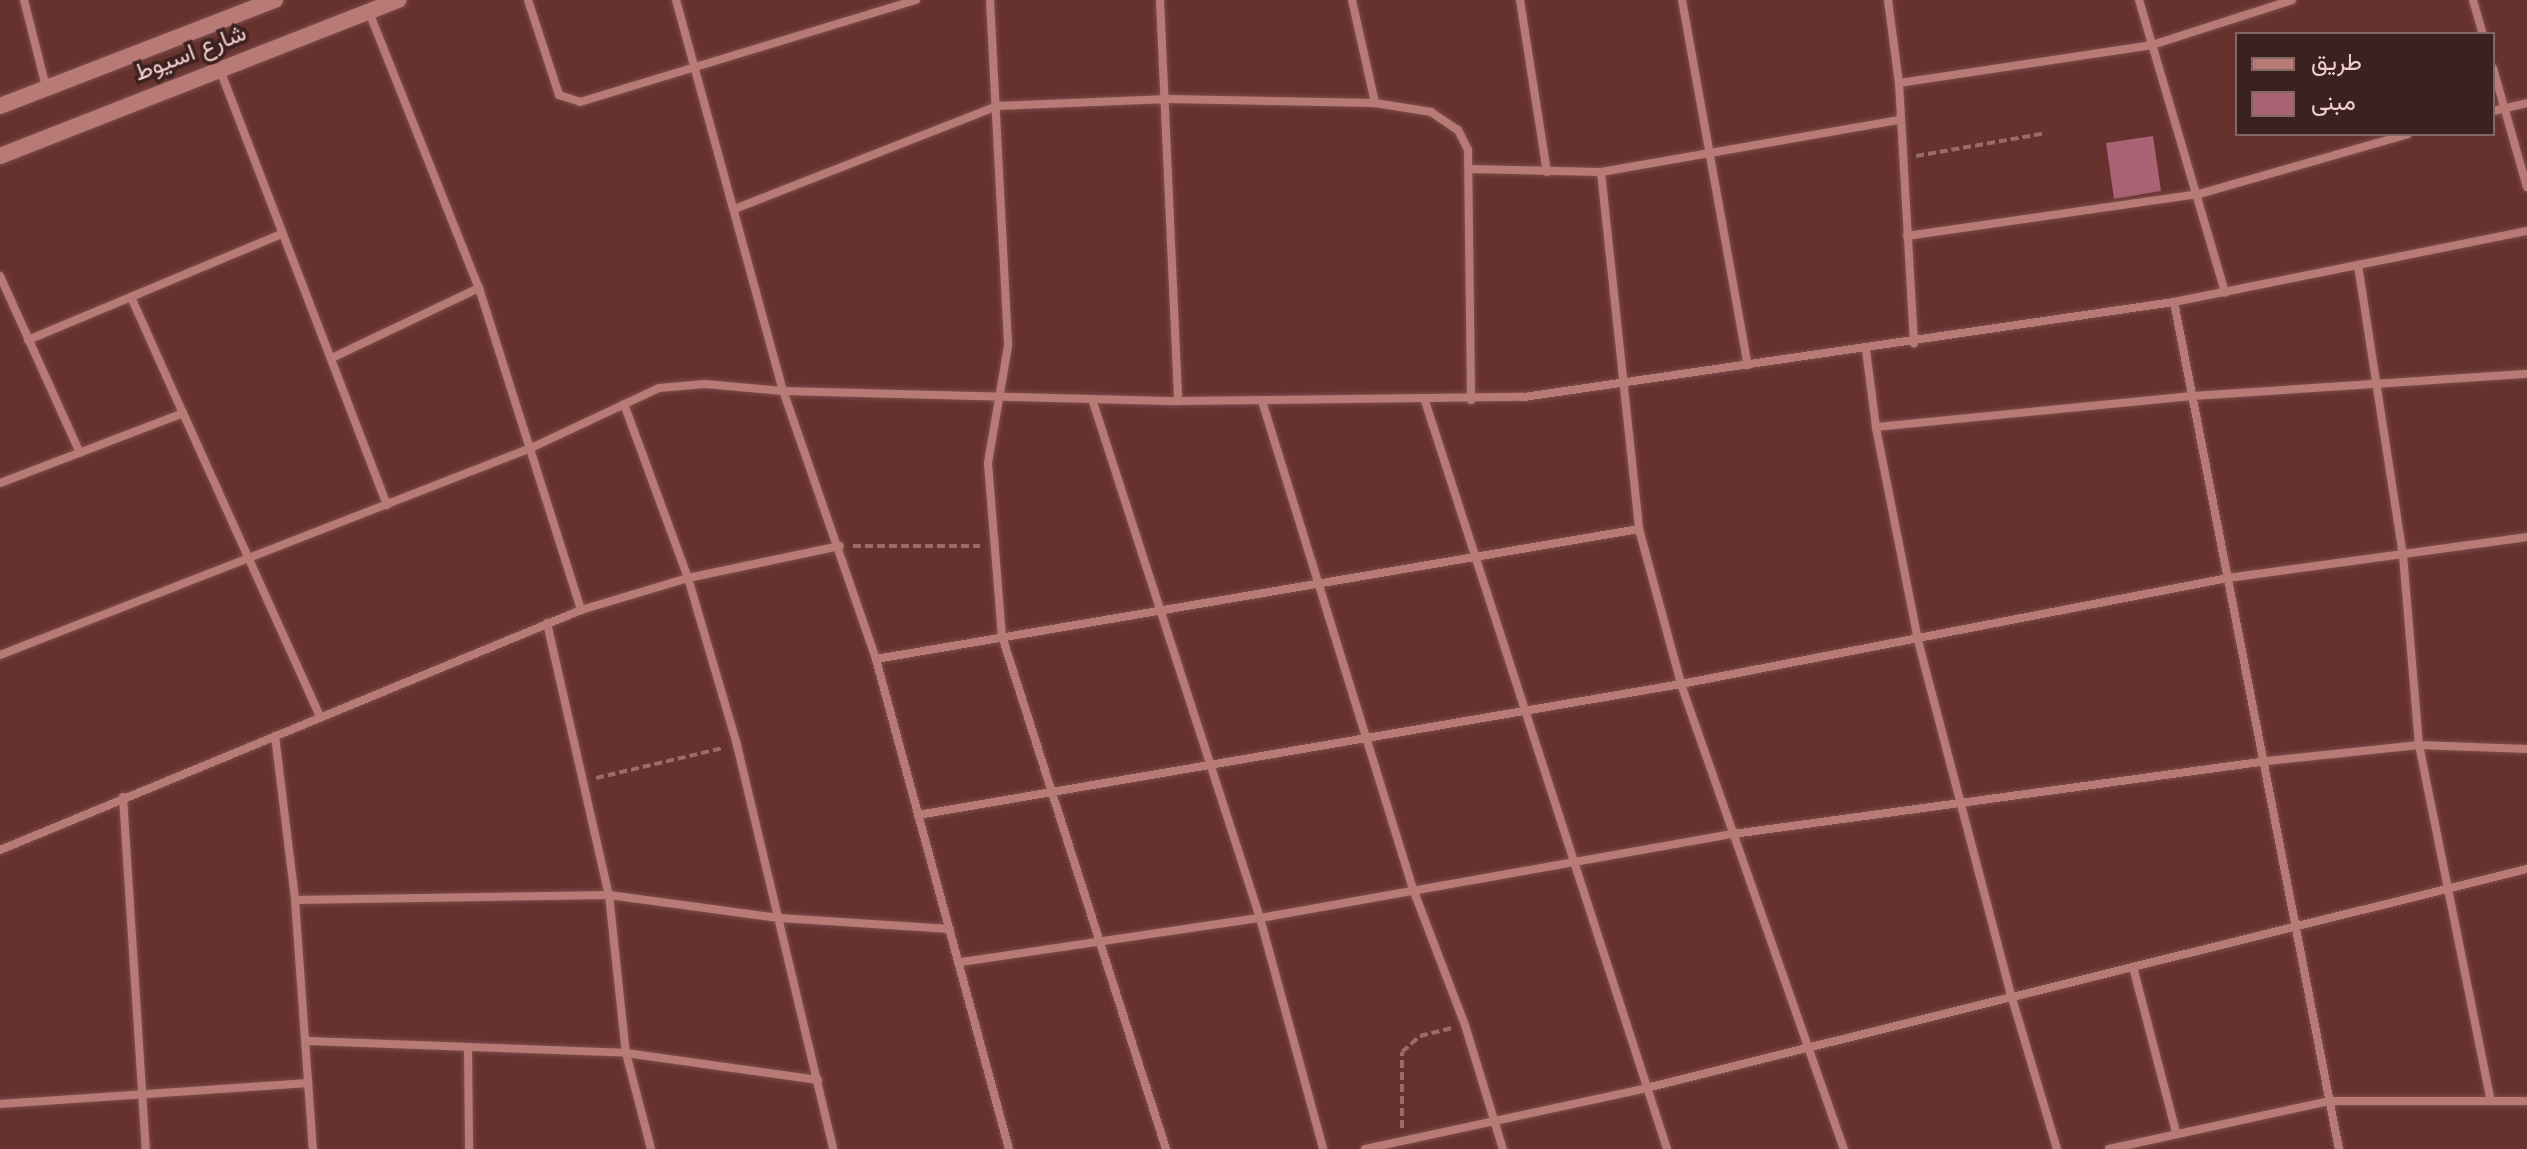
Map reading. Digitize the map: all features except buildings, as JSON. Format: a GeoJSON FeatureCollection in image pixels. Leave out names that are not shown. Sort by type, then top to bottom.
{"type":"FeatureCollection","features":[{"type":"Feature","properties":{"kind":"street"},"geometry":{"type":"LineString","coordinates":[[24,0],[46,87]]}},
{"type":"Feature","properties":{"kind":"street","name":"شارع اسيوط"},"geometry":{"type":"LineString","coordinates":[[0,106],[275,0]]}},
{"type":"Feature","properties":{"kind":"street","name":"شارع اسيوط"},"geometry":{"type":"LineString","coordinates":[[0,156],[399,0]]}},
{"type":"Feature","properties":{"kind":"street"},"geometry":{"type":"LineString","coordinates":[[528,0],[559,95],[580,102],[916,0]]}},
{"type":"Feature","properties":{"kind":"street"},"geometry":{"type":"LineString","coordinates":[[676,0],[737,208],[783,391],[840,546],[876,659],[961,962],[1009,1149]]}},
{"type":"Feature","properties":{"kind":"street"},"geometry":{"type":"LineString","coordinates":[[990,0],[1008,346],[996,396],[988,463],[1002,636],[1166,1149]]}},
{"type":"Feature","properties":{"kind":"street"},"geometry":{"type":"LineString","coordinates":[[1160,0],[1169,99],[1178,401]]}},
{"type":"Feature","properties":{"kind":"street"},"geometry":{"type":"LineString","coordinates":[[1352,0],[1375,103]]}},
{"type":"Feature","properties":{"kind":"street"},"geometry":{"type":"LineString","coordinates":[[1520,0],[1547,172]]}},
{"type":"Feature","properties":{"kind":"street"},"geometry":{"type":"LineString","coordinates":[[1682,0],[1712,150],[1748,365]]}},
{"type":"Feature","properties":{"kind":"street"},"geometry":{"type":"LineString","coordinates":[[1888,0],[1899,83],[1914,344]]}},
{"type":"Feature","properties":{"kind":"street"},"geometry":{"type":"LineString","coordinates":[[2139,0],[2199,194],[2225,293]]}},
{"type":"Feature","properties":{"kind":"street"},"geometry":{"type":"LineString","coordinates":[[1899,83],[2152,45],[2292,0]]}},
{"type":"Feature","properties":{"kind":"street"},"geometry":{"type":"LineString","coordinates":[[2473,0],[2482,32]]}},
{"type":"Feature","properties":{"kind":"street"},"geometry":{"type":"LineString","coordinates":[[368,12],[479,288],[581,610]]}},
{"type":"Feature","properties":{"kind":"street"},"geometry":{"type":"LineString","coordinates":[[220,70],[387,505]]}},
{"type":"Feature","properties":{"kind":"street"},"geometry":{"type":"LineString","coordinates":[[2495,75],[2527,187]]}},
{"type":"Feature","properties":{"kind":"street"},"geometry":{"type":"LineString","coordinates":[[737,208],[997,106],[1169,99],[1414,106],[1447,121],[1468,150],[1471,400]]}},
{"type":"Feature","properties":{"kind":"street"},"geometry":{"type":"LineString","coordinates":[[2495,110],[2527,103]]}},
{"type":"Feature","properties":{"kind":"street"},"geometry":{"type":"LineString","coordinates":[[1470,169],[1601,172],[1712,150],[1900,120]]}},
{"type":"Feature","properties":{"kind":"street"},"geometry":{"type":"LineString","coordinates":[[1907,236],[2199,194],[2401,136]]}},
{"type":"Feature","properties":{"kind":"street"},"geometry":{"type":"LineString","coordinates":[[1601,172],[1621,385],[1639,529],[1681,684],[1844,1149]]}},
{"type":"Feature","properties":{"kind":"street"},"geometry":{"type":"LineString","coordinates":[[0,655],[250,561],[531,448],[624,404],[683,384],[783,391],[1178,401],[1471,400],[1621,385],[1914,344],[2225,293],[2527,231]]}},
{"type":"Feature","properties":{"kind":"street"},"geometry":{"type":"LineString","coordinates":[[28,340],[281,234]]}},
{"type":"Feature","properties":{"kind":"street"},"geometry":{"type":"LineString","coordinates":[[2358,265],[2403,555],[2419,745],[2490,1098]]}},
{"type":"Feature","properties":{"kind":"street"},"geometry":{"type":"LineString","coordinates":[[0,276],[80,453]]}},
{"type":"Feature","properties":{"kind":"street"},"geometry":{"type":"LineString","coordinates":[[332,358],[479,288]]}},
{"type":"Feature","properties":{"kind":"street"},"geometry":{"type":"LineString","coordinates":[[131,297],[320,717]]}},
{"type":"Feature","properties":{"kind":"street"},"geometry":{"type":"LineString","coordinates":[[2174,302],[2267,761],[2295,926],[2339,1149]]}},
{"type":"Feature","properties":{"kind":"street"},"geometry":{"type":"LineString","coordinates":[[1866,350],[1876,427],[1918,640],[2011,995],[2057,1149]]}},
{"type":"Feature","properties":{"kind":"street"},"geometry":{"type":"LineString","coordinates":[[1876,427],[2193,396],[2527,374]]}},
{"type":"Feature","properties":{"kind":"street"},"geometry":{"type":"LineString","coordinates":[[1092,399],[1260,918],[1323,1149]]}},
{"type":"Feature","properties":{"kind":"street"},"geometry":{"type":"LineString","coordinates":[[1262,401],[1413,889],[1465,1025],[1503,1149]]}},
{"type":"Feature","properties":{"kind":"street"},"geometry":{"type":"LineString","coordinates":[[1425,401],[1667,1149]]}},
{"type":"Feature","properties":{"kind":"street"},"geometry":{"type":"LineString","coordinates":[[624,404],[688,578],[737,745],[833,1149]]}},
{"type":"Feature","properties":{"kind":"street"},"geometry":{"type":"LineString","coordinates":[[0,483],[183,413]]}},
{"type":"Feature","properties":{"kind":"street"},"geometry":{"type":"LineString","coordinates":[[876,659],[1639,529]]}},
{"type":"Feature","properties":{"kind":"street"},"geometry":{"type":"LineString","coordinates":[[918,815],[1681,684],[2228,578],[2527,537]]}},
{"type":"Feature","properties":{"kind":"street"},"geometry":{"type":"LineString","coordinates":[[0,850],[581,610],[688,578],[840,546]]}},
{"type":"Feature","properties":{"kind":"street"},"geometry":{"type":"LineString","coordinates":[[547,623],[609,895],[626,1053],[651,1149]]}},
{"type":"Feature","properties":{"kind":"street"},"geometry":{"type":"LineString","coordinates":[[275,736],[295,900],[313,1149]]}},
{"type":"Feature","properties":{"kind":"street"},"geometry":{"type":"LineString","coordinates":[[961,962],[1260,918],[1733,834],[2267,761],[2419,745],[2527,749]]}},
{"type":"Feature","properties":{"kind":"street"},"geometry":{"type":"LineString","coordinates":[[123,797],[146,1149]]}},
{"type":"Feature","properties":{"kind":"street"},"geometry":{"type":"LineString","coordinates":[[1365,1149],[1646,1088],[2448,885],[2527,869]]}},
{"type":"Feature","properties":{"kind":"street"},"geometry":{"type":"LineString","coordinates":[[295,900],[609,895],[780,918],[950,929]]}},
{"type":"Feature","properties":{"kind":"street"},"geometry":{"type":"LineString","coordinates":[[2133,967],[2176,1132]]}},
{"type":"Feature","properties":{"kind":"street"},"geometry":{"type":"LineString","coordinates":[[306,1041],[626,1053],[818,1080]]}},
{"type":"Feature","properties":{"kind":"street"},"geometry":{"type":"LineString","coordinates":[[468,1047],[469,1149]]}},
{"type":"Feature","properties":{"kind":"street"},"geometry":{"type":"LineString","coordinates":[[0,1104],[141,1091],[308,1083]]}},
{"type":"Feature","properties":{"kind":"street"},"geometry":{"type":"LineString","coordinates":[[2109,1149],[2329,1101],[2490,1098],[2527,1101]]}},
{"type":"Feature","properties":{"kind":"path"},"geometry":{"type":"LineString","coordinates":[[1902,159],[2046,133]]}},
{"type":"Feature","properties":{"kind":"path"},"geometry":{"type":"LineString","coordinates":[[840,546],[995,546]]}},
{"type":"Feature","properties":{"kind":"path"},"geometry":{"type":"LineString","coordinates":[[583,782],[737,745]]}},
{"type":"Feature","properties":{"kind":"path"},"geometry":{"type":"LineString","coordinates":[[1402,1140],[1402,1052],[1420,1036],[1465,1025]]}}]}
